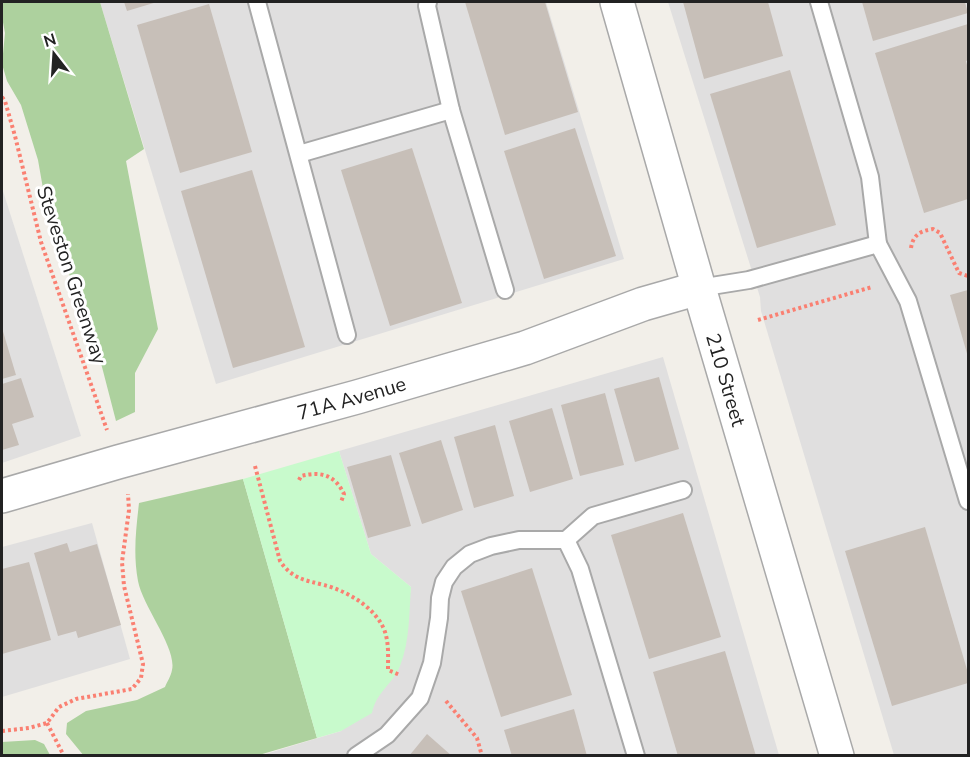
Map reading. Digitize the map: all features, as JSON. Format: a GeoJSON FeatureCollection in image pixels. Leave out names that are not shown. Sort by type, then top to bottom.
{"type":"FeatureCollection","features":[{"type":"Feature","properties":{"kind":"street","name":"210 Street"},"geometry":{"type":"LineString","coordinates":[[617,2],[837,756]]}},
{"type":"Feature","properties":{"kind":"street","name":"71A Avenue"},"geometry":{"type":"LineString","coordinates":[[2,496],[525,348],[643,304],[699,288]]}},
{"type":"Feature","properties":{"kind":"lane"},"geometry":{"type":"LineString","coordinates":[[257,2],[347,335]]}},
{"type":"Feature","properties":{"kind":"lane"},"geometry":{"type":"LineString","coordinates":[[428,2],[427,6],[451,110],[505,290]]}},
{"type":"Feature","properties":{"kind":"lane"},"geometry":{"type":"LineString","coordinates":[[819,2],[870,177],[878,244],[908,301],[969,501]]}},
{"type":"Feature","properties":{"kind":"lane"},"geometry":{"type":"LineString","coordinates":[[299,154],[451,110]]}},
{"type":"Feature","properties":{"kind":"lane"},"geometry":{"type":"LineString","coordinates":[[699,288],[749,280],[878,244]]}},
{"type":"Feature","properties":{"kind":"lane"},"geometry":{"type":"LineString","coordinates":[[356,756],[387,735],[420,698],[432,663],[444,582],[454,567],[470,554],[491,546],[519,540],[566,540],[593,516],[683,490]]}},
{"type":"Feature","properties":{"kind":"lane"},"geometry":{"type":"LineString","coordinates":[[566,540],[580,569],[636,756]]}},
{"type":"Feature","properties":{"kind":"path","name":"Steveston Greenway"},"geometry":{"type":"LineString","coordinates":[[2,97],[15,136],[41,242],[129,497],[122,562],[124,586],[143,664],[141,678],[132,689],[76,699],[59,707],[47,723]]}},
{"type":"Feature","properties":{"kind":"path"},"geometry":{"type":"LineString","coordinates":[[913,254],[911,247],[914,238],[919,233],[933,229],[940,233],[959,273],[969,276]]}},
{"type":"Feature","properties":{"kind":"path"},"geometry":{"type":"LineString","coordinates":[[758,320],[880,285]]}},
{"type":"Feature","properties":{"kind":"path"},"geometry":{"type":"LineString","coordinates":[[255,466],[280,561],[286,571],[299,580],[327,586],[347,594],[368,608],[378,618],[386,634],[388,670],[438,694],[458,713],[477,738],[482,756]]}},
{"type":"Feature","properties":{"kind":"path"},"geometry":{"type":"LineString","coordinates":[[299,480],[301,476],[312,473],[323,473],[330,476],[344,494],[341,502]]}},
{"type":"Feature","properties":{"kind":"path"},"geometry":{"type":"LineString","coordinates":[[2,731],[47,723],[64,756]]}},
{"type":"Feature","properties":{"kind":"shaded area"},"geometry":{"type":"Polygon","coordinates":[[[100,2],[546,2],[624,259],[216,384],[100,2]]]}},
{"type":"Feature","properties":{"kind":"shaded area"},"geometry":{"type":"Polygon","coordinates":[[[668,2],[968,2],[968,755],[894,755],[761,311],[760,297],[668,2]]]}},
{"type":"Feature","properties":{"kind":"shaded area"},"geometry":{"type":"Polygon","coordinates":[[[2,188],[81,436],[2,463],[2,188]]]}},
{"type":"Feature","properties":{"kind":"shaded area"},"geometry":{"type":"Polygon","coordinates":[[[663,357],[779,755],[259,756],[341,731],[374,701],[399,668],[411,587],[371,554],[339,451],[663,357]]]}},
{"type":"Feature","properties":{"kind":"shaded area"},"geometry":{"type":"Polygon","coordinates":[[[92,523],[130,659],[2,697],[2,547],[92,523]]]}},
{"type":"Feature","properties":{"kind":"green space"},"geometry":{"type":"Polygon","coordinates":[[[2,2],[100,2],[144,149],[126,161],[158,329],[135,373],[135,412],[116,421],[95,340],[76,299],[66,262],[48,217],[38,160],[21,105],[7,81],[2,64],[5,33],[2,2]]]}},
{"type":"Feature","properties":{"kind":"green space"},"geometry":{"type":"Polygon","coordinates":[[[339,451],[371,554],[411,587],[409,617],[406,647],[400,666],[377,699],[372,713],[341,731],[317,738],[243,479],[339,451]]]}},
{"type":"Feature","properties":{"kind":"green space"},"geometry":{"type":"Polygon","coordinates":[[[243,479],[317,738],[259,755],[84,756],[66,734],[67,723],[86,711],[137,700],[165,687],[172,670],[170,650],[146,603],[136,571],[135,552],[139,503],[243,479]]]}},
{"type":"Feature","properties":{"kind":"green space"},"geometry":{"type":"Polygon","coordinates":[[[35,740],[44,744],[50,755],[2,755],[2,742],[35,740]]]}},
{"type":"Feature","properties":{"kind":"building"},"geometry":{"type":"Polygon","coordinates":[[[124,2],[157,2],[127,11],[124,2]]]}},
{"type":"Feature","properties":{"kind":"building"},"geometry":{"type":"Polygon","coordinates":[[[465,2],[545,2],[578,112],[505,135],[465,2]]]}},
{"type":"Feature","properties":{"kind":"building"},"geometry":{"type":"Polygon","coordinates":[[[683,2],[768,2],[783,56],[704,79],[683,2]]]}},
{"type":"Feature","properties":{"kind":"building"},"geometry":{"type":"Polygon","coordinates":[[[862,2],[965,2],[968,13],[873,41],[862,2]]]}},
{"type":"Feature","properties":{"kind":"building"},"geometry":{"type":"Polygon","coordinates":[[[209,4],[252,152],[180,173],[137,25],[209,4]]]}},
{"type":"Feature","properties":{"kind":"building"},"geometry":{"type":"Polygon","coordinates":[[[968,24],[968,60],[966,61],[968,69],[968,199],[924,213],[875,53],[968,24]]]}},
{"type":"Feature","properties":{"kind":"building"},"geometry":{"type":"Polygon","coordinates":[[[790,70],[836,225],[757,248],[710,94],[790,70]]]}},
{"type":"Feature","properties":{"kind":"building"},"geometry":{"type":"Polygon","coordinates":[[[575,128],[616,256],[544,279],[504,151],[575,128]]]}},
{"type":"Feature","properties":{"kind":"building"},"geometry":{"type":"Polygon","coordinates":[[[412,148],[462,303],[390,326],[341,170],[412,148]]]}},
{"type":"Feature","properties":{"kind":"building"},"geometry":{"type":"Polygon","coordinates":[[[252,170],[305,347],[233,368],[181,191],[252,170]]]}},
{"type":"Feature","properties":{"kind":"building"},"geometry":{"type":"Polygon","coordinates":[[[968,290],[968,357],[950,295],[968,290]]]}},
{"type":"Feature","properties":{"kind":"building"},"geometry":{"type":"Polygon","coordinates":[[[2,328],[16,375],[2,379],[2,328]]]}},
{"type":"Feature","properties":{"kind":"building"},"geometry":{"type":"Polygon","coordinates":[[[659,377],[679,449],[635,462],[614,389],[659,377]]]}},
{"type":"Feature","properties":{"kind":"building"},"geometry":{"type":"Polygon","coordinates":[[[21,378],[34,417],[12,424],[19,445],[2,450],[2,384],[21,378]]]}},
{"type":"Feature","properties":{"kind":"building"},"geometry":{"type":"Polygon","coordinates":[[[605,393],[624,465],[580,476],[561,405],[605,393]]]}},
{"type":"Feature","properties":{"kind":"building"},"geometry":{"type":"Polygon","coordinates":[[[552,408],[573,479],[530,492],[509,421],[552,408]]]}},
{"type":"Feature","properties":{"kind":"building"},"geometry":{"type":"Polygon","coordinates":[[[495,425],[514,496],[474,508],[454,437],[495,425]]]}},
{"type":"Feature","properties":{"kind":"building"},"geometry":{"type":"Polygon","coordinates":[[[441,440],[463,510],[422,524],[399,453],[441,440]]]}},
{"type":"Feature","properties":{"kind":"building"},"geometry":{"type":"Polygon","coordinates":[[[391,455],[411,526],[368,538],[347,467],[391,455]]]}},
{"type":"Feature","properties":{"kind":"building"},"geometry":{"type":"Polygon","coordinates":[[[683,513],[721,637],[649,659],[611,535],[683,513]]]}},
{"type":"Feature","properties":{"kind":"building"},"geometry":{"type":"Polygon","coordinates":[[[925,527],[968,673],[968,683],[892,706],[845,551],[925,527]]]}},
{"type":"Feature","properties":{"kind":"building"},"geometry":{"type":"Polygon","coordinates":[[[67,543],[70,552],[97,544],[121,625],[78,638],[76,631],[58,636],[34,553],[67,543]]]}},
{"type":"Feature","properties":{"kind":"building"},"geometry":{"type":"Polygon","coordinates":[[[29,562],[51,640],[2,654],[2,569],[29,562]]]}},
{"type":"Feature","properties":{"kind":"building"},"geometry":{"type":"Polygon","coordinates":[[[532,568],[572,695],[501,717],[461,591],[532,568]]]}},
{"type":"Feature","properties":{"kind":"building"},"geometry":{"type":"Polygon","coordinates":[[[725,651],[756,756],[678,756],[653,672],[725,651]]]}},
{"type":"Feature","properties":{"kind":"building"},"geometry":{"type":"Polygon","coordinates":[[[574,709],[587,756],[512,756],[504,730],[574,709]]]}},
{"type":"Feature","properties":{"kind":"building"},"geometry":{"type":"Polygon","coordinates":[[[427,734],[452,756],[409,756],[427,734]]]}}]}
